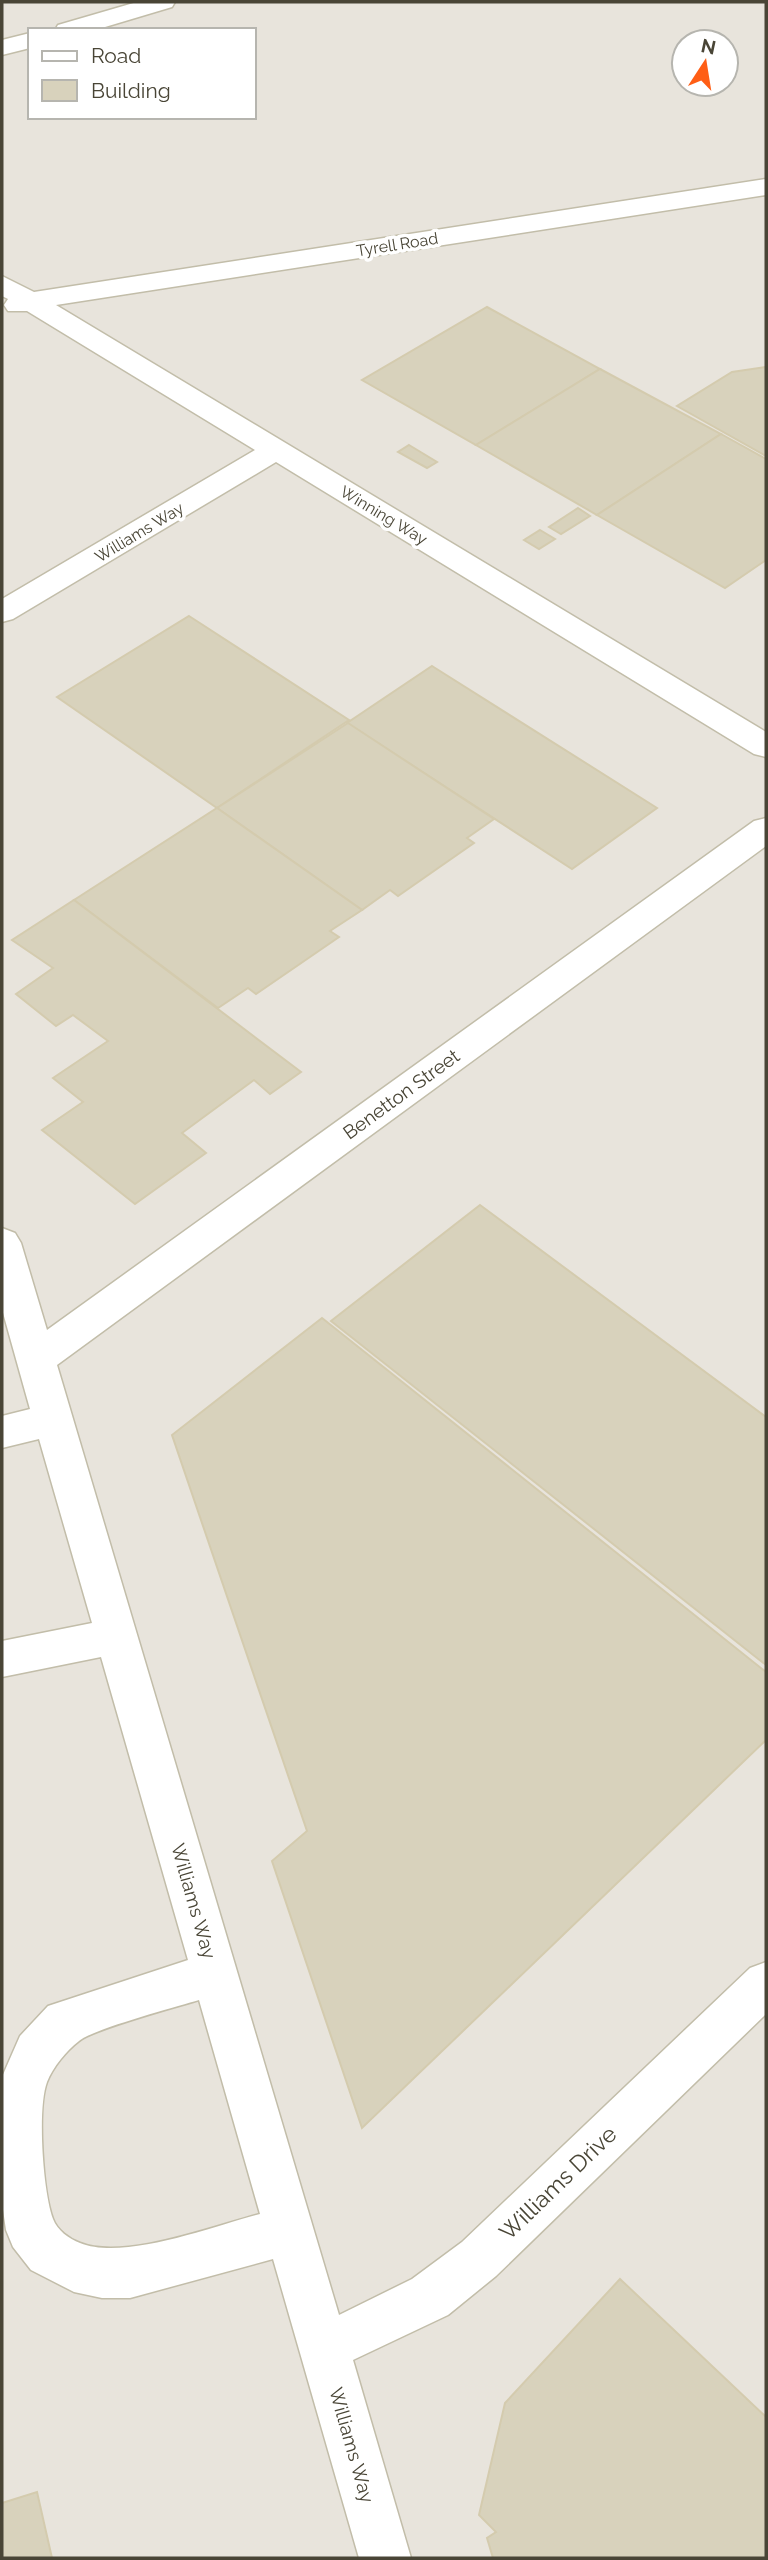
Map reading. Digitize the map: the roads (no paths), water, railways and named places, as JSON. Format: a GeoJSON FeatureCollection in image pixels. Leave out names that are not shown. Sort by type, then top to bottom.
{"type":"FeatureCollection","features":[{"type":"Feature","properties":{"kind":"street"},"geometry":{"type":"LineString","coordinates":[[73,28],[163,2]]}},
{"type":"Feature","properties":{"kind":"street"},"geometry":{"type":"LineString","coordinates":[[2,48],[28,41]]}},
{"type":"Feature","properties":{"kind":"street","name":"Tyrell Road"},"geometry":{"type":"LineString","coordinates":[[15,307],[766,187]]}},
{"type":"Feature","properties":{"kind":"street","name":"Winning Way"},"geometry":{"type":"LineString","coordinates":[[2,284],[15,307],[276,450],[766,746]]}},
{"type":"Feature","properties":{"kind":"street","name":"Williams Way"},"geometry":{"type":"LineString","coordinates":[[2,612],[276,450]]}},
{"type":"Feature","properties":{"kind":"street","name":"Benetton Street"},"geometry":{"type":"LineString","coordinates":[[36,1359],[766,830]]}},
{"type":"Feature","properties":{"kind":"street","name":"Williams Way"},"geometry":{"type":"LineString","coordinates":[[2,1243],[385,2558]]}},
{"type":"Feature","properties":{"kind":"street"},"geometry":{"type":"LineString","coordinates":[[2,1433],[54,1419]]}},
{"type":"Feature","properties":{"kind":"street"},"geometry":{"type":"LineString","coordinates":[[2,1659],[117,1636]]}},
{"type":"Feature","properties":{"kind":"street"},"geometry":{"type":"LineString","coordinates":[[215,1973],[65,2022],[37,2052],[22,2085],[17,2141],[30,2230],[48,2253],[74,2267],[102,2273],[130,2273],[290,2230]]}},
{"type":"Feature","properties":{"kind":"street","name":"Williams Drive"},"geometry":{"type":"LineString","coordinates":[[324,2348],[430,2297],[479,2259],[766,1983]]}}]}
